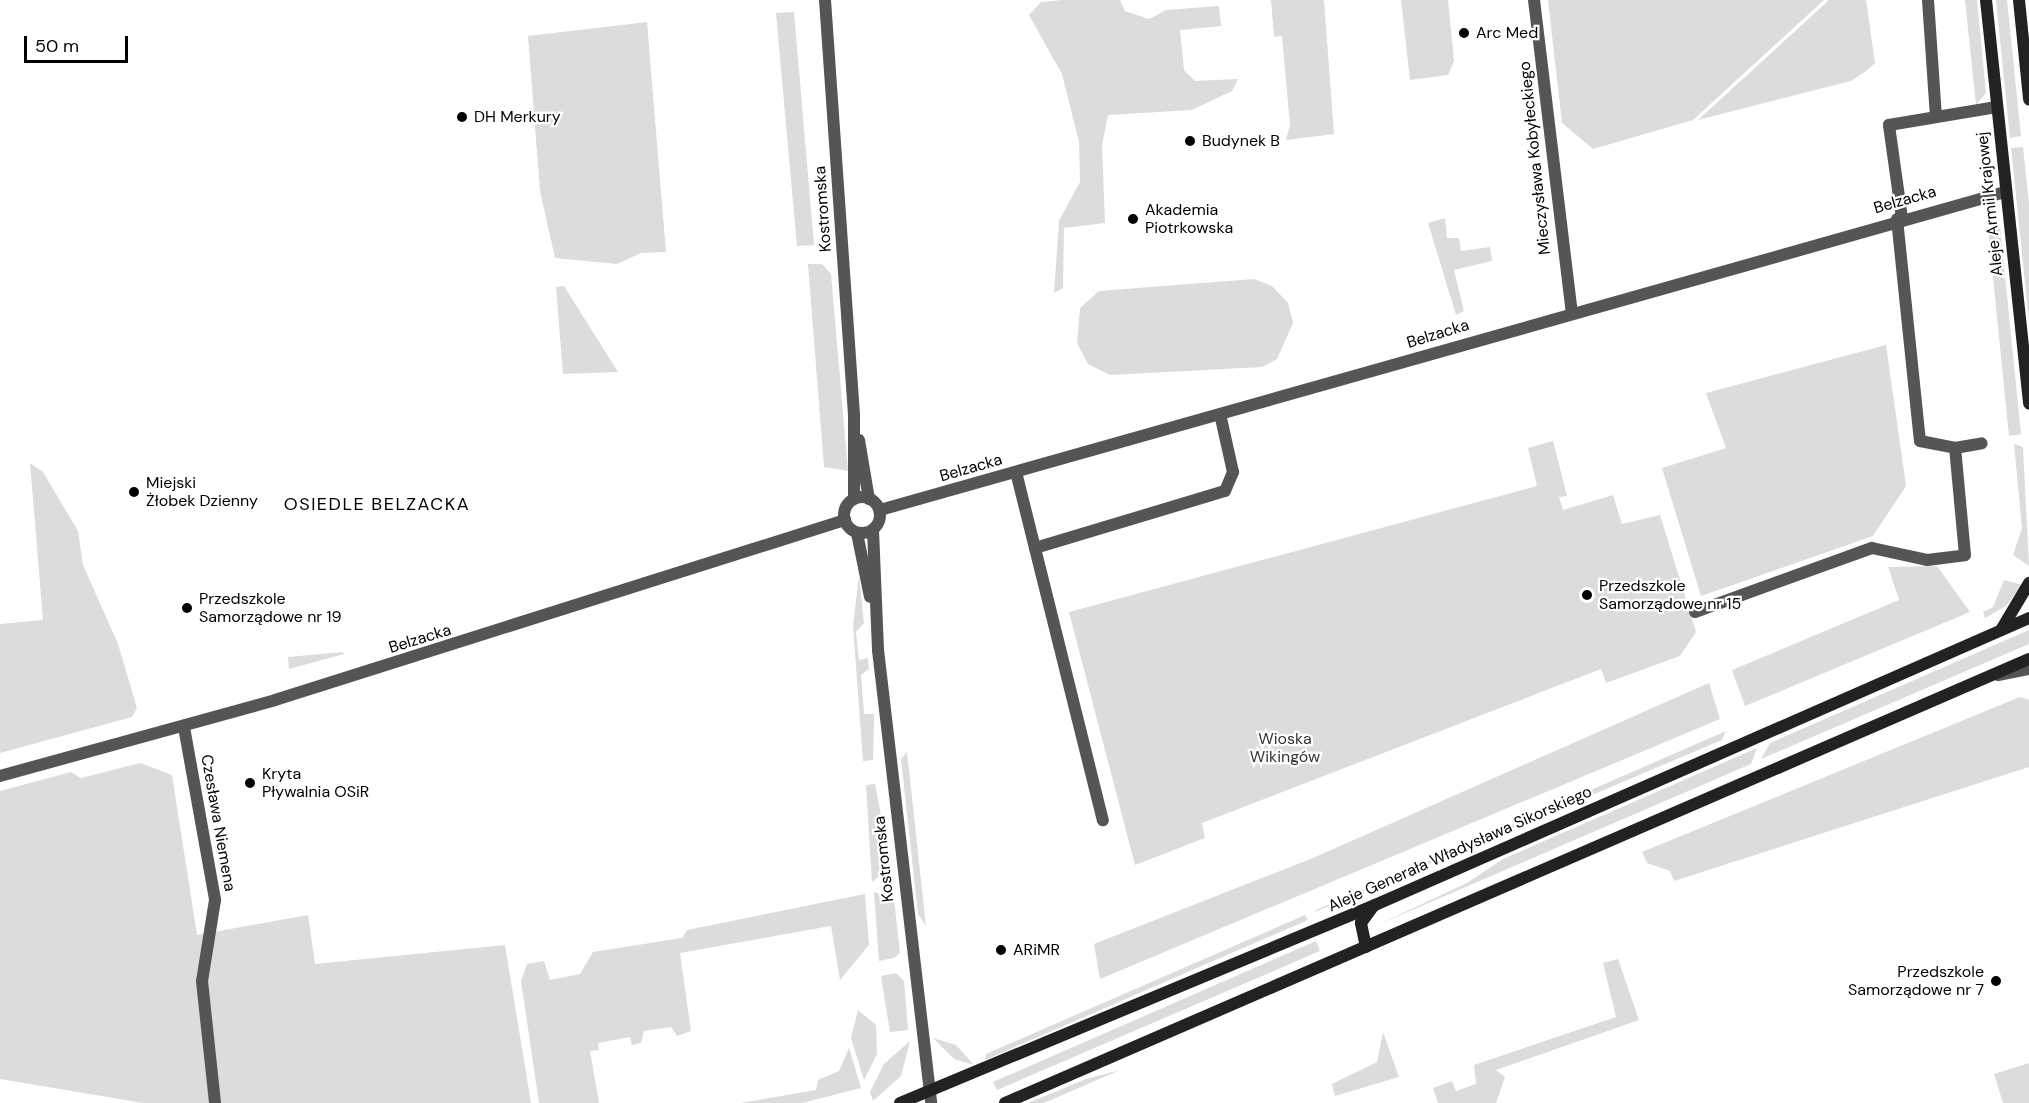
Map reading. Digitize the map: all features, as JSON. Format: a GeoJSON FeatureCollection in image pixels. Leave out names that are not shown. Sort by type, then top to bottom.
{"type":"FeatureCollection","features":[{"type":"Feature","properties":{"kind":"main road","name":"Aleje Armii Krajowej"},"geometry":{"type":"LineString","coordinates":[[1986,0],[2029,404]]}},
{"type":"Feature","properties":{"kind":"main road"},"geometry":{"type":"LineString","coordinates":[[2019,0],[2029,99]]}},
{"type":"Feature","properties":{"kind":"main road"},"geometry":{"type":"LineString","coordinates":[[2001,630],[2029,583]]}},
{"type":"Feature","properties":{"kind":"main road","name":"Aleje Generała Władysława Sikorskiego"},"geometry":{"type":"LineString","coordinates":[[900,1103],[930,1098],[2029,618]]}},
{"type":"Feature","properties":{"kind":"main road"},"geometry":{"type":"LineString","coordinates":[[1005,1103],[2029,658]]}},
{"type":"Feature","properties":{"kind":"main road"},"geometry":{"type":"LineString","coordinates":[[1366,947],[1361,923],[1376,905]]}},
{"type":"Feature","properties":{"kind":"street","name":"Kostromska"},"geometry":{"type":"LineString","coordinates":[[825,0],[854,415],[854,500]]}},
{"type":"Feature","properties":{"kind":"street","name":"Mieczysława Kobyłeckiego"},"geometry":{"type":"LineString","coordinates":[[1534,0],[1560,239],[1572,312]]}},
{"type":"Feature","properties":{"kind":"street"},"geometry":{"type":"LineString","coordinates":[[1928,0],[1936,116]]}},
{"type":"Feature","properties":{"kind":"street"},"geometry":{"type":"LineString","coordinates":[[1982,443],[1955,448],[1920,441],[1889,124],[1997,107]]}},
{"type":"Feature","properties":{"kind":"street","name":"Belzacka"},"geometry":{"type":"LineString","coordinates":[[880,510],[1899,218],[2005,192]]}},
{"type":"Feature","properties":{"kind":"street"},"geometry":{"type":"LineString","coordinates":[[1035,548],[1225,491],[1233,472],[1220,414]]}},
{"type":"Feature","properties":{"kind":"street","name":"Kostromska"},"geometry":{"type":"LineString","coordinates":[[854,415],[870,499]]}},
{"type":"Feature","properties":{"kind":"street"},"geometry":{"type":"LineString","coordinates":[[1695,612],[1872,548],[1927,560],[1965,555],[1955,448]]}},
{"type":"Feature","properties":{"kind":"street"},"geometry":{"type":"LineString","coordinates":[[1016,472],[1103,820]]}},
{"type":"Feature","properties":{"kind":"street"},"geometry":{"type":"LineString","coordinates":[[870,499],[880,510],[873,530],[857,533],[845,520],[854,500],[870,499]]}},
{"type":"Feature","properties":{"kind":"street","name":"Belzacka"},"geometry":{"type":"LineString","coordinates":[[0,776],[184,727],[845,520]]}},
{"type":"Feature","properties":{"kind":"street","name":"Kostromska"},"geometry":{"type":"LineString","coordinates":[[873,530],[874,610],[930,1098]]}},
{"type":"Feature","properties":{"kind":"street","name":"Kostromska"},"geometry":{"type":"LineString","coordinates":[[857,533],[874,610]]}},
{"type":"Feature","properties":{"kind":"street"},"geometry":{"type":"LineString","coordinates":[[1988,677],[2029,669]]}},
{"type":"Feature","properties":{"kind":"street","name":"Czesława Niemena"},"geometry":{"type":"LineString","coordinates":[[184,727],[215,900],[202,981],[215,1103]]}},
{"type":"Feature","properties":{"kind":"green space"},"geometry":{"type":"Polygon","coordinates":[[[1120,0],[1125,11],[1149,19],[1166,10],[1219,6],[1221,26],[1180,30],[1184,70],[1195,81],[1238,79],[1232,91],[1192,110],[1108,115],[1102,145],[1105,223],[1064,228],[1063,288],[1054,293],[1059,221],[1080,182],[1079,142],[1062,74],[1029,15],[1041,2],[1120,0]]]}},
{"type":"Feature","properties":{"kind":"green space"},"geometry":{"type":"Polygon","coordinates":[[[1271,0],[1324,0],[1334,134],[1286,140],[1290,125],[1282,36],[1274,37],[1271,0]]]}},
{"type":"Feature","properties":{"kind":"green space"},"geometry":{"type":"Polygon","coordinates":[[[1401,0],[1448,0],[1454,61],[1448,75],[1410,80],[1401,0]]]}},
{"type":"Feature","properties":{"kind":"green space"},"geometry":{"type":"Polygon","coordinates":[[[1548,0],[1824,0],[1693,120],[1593,149],[1562,123],[1548,0]]]}},
{"type":"Feature","properties":{"kind":"green space"},"geometry":{"type":"Polygon","coordinates":[[[1829,0],[1866,0],[1875,63],[1851,81],[1698,120],[1829,0]]]}},
{"type":"Feature","properties":{"kind":"green space"},"geometry":{"type":"Polygon","coordinates":[[[1965,0],[1977,0],[1986,93],[1976,105],[1965,0]]]}},
{"type":"Feature","properties":{"kind":"green space"},"geometry":{"type":"Polygon","coordinates":[[[1996,0],[2007,0],[2021,136],[2010,138],[1996,0]]]}},
{"type":"Feature","properties":{"kind":"green space"},"geometry":{"type":"Polygon","coordinates":[[[794,12],[814,245],[797,246],[776,13],[794,12]]]}},
{"type":"Feature","properties":{"kind":"green space"},"geometry":{"type":"Polygon","coordinates":[[[647,22],[666,252],[641,253],[617,264],[555,258],[540,191],[528,36],[647,22]]]}},
{"type":"Feature","properties":{"kind":"green space"},"geometry":{"type":"Polygon","coordinates":[[[2023,147],[2029,204],[2029,321],[2011,148],[2023,147]]]}},
{"type":"Feature","properties":{"kind":"green space"},"geometry":{"type":"Polygon","coordinates":[[[1986,208],[2000,226],[2021,434],[2009,436],[1986,208]]]}},
{"type":"Feature","properties":{"kind":"green space"},"geometry":{"type":"Polygon","coordinates":[[[1445,218],[1447,238],[1459,238],[1461,251],[1490,247],[1492,261],[1454,270],[1464,311],[1456,315],[1428,223],[1445,218]]]}},
{"type":"Feature","properties":{"kind":"green space"},"geometry":{"type":"Polygon","coordinates":[[[808,264],[822,264],[831,274],[848,471],[824,467],[808,264]]]}},
{"type":"Feature","properties":{"kind":"green space"},"geometry":{"type":"Polygon","coordinates":[[[1254,279],[1272,286],[1288,303],[1293,323],[1277,359],[1262,367],[1110,375],[1088,364],[1077,343],[1080,308],[1099,291],[1254,279]]]}},
{"type":"Feature","properties":{"kind":"green space"},"geometry":{"type":"Polygon","coordinates":[[[564,286],[618,372],[563,374],[556,287],[564,286]]]}},
{"type":"Feature","properties":{"kind":"green space"},"geometry":{"type":"Polygon","coordinates":[[[1886,345],[1906,486],[1873,536],[1701,596],[1662,468],[1726,448],[1706,393],[1886,345]]]}},
{"type":"Feature","properties":{"kind":"green space","name":"Wioska Wikingów"},"geometry":{"type":"Polygon","coordinates":[[[1553,441],[1567,496],[1559,497],[1563,510],[1613,495],[1622,524],[1660,515],[1696,632],[1680,656],[1606,683],[1601,669],[1202,823],[1205,838],[1135,865],[1069,612],[1537,486],[1528,448],[1553,441]]]}},
{"type":"Feature","properties":{"kind":"green space"},"geometry":{"type":"Polygon","coordinates":[[[2014,444],[2023,447],[2029,566],[2013,555],[2022,528],[2014,444]]]}},
{"type":"Feature","properties":{"kind":"green space"},"geometry":{"type":"Polygon","coordinates":[[[30,463],[43,472],[78,531],[83,565],[118,644],[137,708],[132,717],[0,753],[0,624],[43,620],[30,463]]]}},
{"type":"Feature","properties":{"kind":"green space"},"geometry":{"type":"Polygon","coordinates":[[[1937,566],[1970,612],[1745,706],[1732,670],[1899,600],[1888,567],[1937,566]]]}},
{"type":"Feature","properties":{"kind":"green space"},"geometry":{"type":"Polygon","coordinates":[[[859,575],[864,623],[856,632],[859,660],[868,658],[869,669],[861,675],[864,714],[874,714],[873,760],[863,761],[853,626],[859,575]]]}},
{"type":"Feature","properties":{"kind":"green space"},"geometry":{"type":"Polygon","coordinates":[[[2004,580],[2022,585],[2006,606],[1985,618],[1983,612],[1993,607],[2004,580]]]}},
{"type":"Feature","properties":{"kind":"green space"},"geometry":{"type":"Polygon","coordinates":[[[2029,630],[2029,644],[1761,759],[1770,743],[2029,630]]]}},
{"type":"Feature","properties":{"kind":"green space"},"geometry":{"type":"Polygon","coordinates":[[[343,652],[344,654],[289,669],[288,657],[343,652]]]}},
{"type":"Feature","properties":{"kind":"green space"},"geometry":{"type":"Polygon","coordinates":[[[1709,683],[1720,719],[1100,979],[1094,944],[1313,858],[1709,683]]]}},
{"type":"Feature","properties":{"kind":"green space"},"geometry":{"type":"Polygon","coordinates":[[[2020,697],[2029,700],[2029,767],[1674,881],[1670,871],[1647,863],[1642,852],[2020,697]]]}},
{"type":"Feature","properties":{"kind":"green space"},"geometry":{"type":"Polygon","coordinates":[[[1726,731],[1722,740],[1315,912],[1316,910],[1726,731]]]}},
{"type":"Feature","properties":{"kind":"green space"},"geometry":{"type":"Polygon","coordinates":[[[1757,748],[1751,764],[1375,926],[1467,883],[1503,859],[1757,748]]]}},
{"type":"Feature","properties":{"kind":"green space"},"geometry":{"type":"Polygon","coordinates":[[[907,752],[926,926],[918,914],[901,759],[907,752]]]}},
{"type":"Feature","properties":{"kind":"green space"},"geometry":{"type":"Polygon","coordinates":[[[140,763],[172,775],[197,935],[308,915],[315,964],[505,945],[531,1103],[143,1103],[0,1079],[0,791],[71,772],[81,778],[140,763]]]}},
{"type":"Feature","properties":{"kind":"green space"},"geometry":{"type":"Polygon","coordinates":[[[875,784],[891,867],[872,882],[866,785],[875,784]]]}},
{"type":"Feature","properties":{"kind":"green space"},"geometry":{"type":"Polygon","coordinates":[[[874,892],[894,899],[900,953],[894,958],[879,961],[874,892]]]}},
{"type":"Feature","properties":{"kind":"green space"},"geometry":{"type":"Polygon","coordinates":[[[865,894],[869,945],[840,980],[831,926],[680,953],[691,1031],[677,1036],[671,1027],[644,1031],[641,1043],[632,1045],[630,1037],[598,1043],[599,1050],[590,1051],[599,1103],[539,1103],[521,981],[527,964],[544,961],[550,980],[580,974],[593,952],[682,938],[687,930],[865,894]]]}},
{"type":"Feature","properties":{"kind":"green space"},"geometry":{"type":"Polygon","coordinates":[[[1305,915],[1308,920],[985,1060],[986,1054],[1305,915]]]}},
{"type":"Feature","properties":{"kind":"green space"},"geometry":{"type":"Polygon","coordinates":[[[1316,941],[1320,951],[997,1090],[993,1082],[1316,941]]]}},
{"type":"Feature","properties":{"kind":"green space"},"geometry":{"type":"Polygon","coordinates":[[[1618,959],[1639,1020],[1496,1070],[1505,1077],[1496,1103],[1438,1103],[1433,1088],[1452,1081],[1456,1091],[1476,1084],[1474,1065],[1616,1017],[1603,963],[1618,959]]]}},
{"type":"Feature","properties":{"kind":"green space"},"geometry":{"type":"Polygon","coordinates":[[[896,973],[904,981],[908,1030],[890,1032],[881,976],[896,973]]]}},
{"type":"Feature","properties":{"kind":"green space"},"geometry":{"type":"Polygon","coordinates":[[[858,1010],[876,1025],[877,1054],[864,1080],[851,1038],[858,1010]]]}},
{"type":"Feature","properties":{"kind":"green space"},"geometry":{"type":"Polygon","coordinates":[[[1383,1032],[1399,1077],[1335,1096],[1332,1084],[1377,1062],[1383,1032]]]}},
{"type":"Feature","properties":{"kind":"green space"},"geometry":{"type":"Polygon","coordinates":[[[933,1038],[956,1045],[974,1065],[954,1059],[933,1038]]]}},
{"type":"Feature","properties":{"kind":"green space"},"geometry":{"type":"Polygon","coordinates":[[[910,1041],[901,1076],[873,1101],[870,1092],[884,1064],[910,1041]]]}},
{"type":"Feature","properties":{"kind":"green space"},"geometry":{"type":"Polygon","coordinates":[[[849,1048],[861,1088],[802,1103],[741,1103],[816,1090],[818,1080],[839,1071],[849,1048]]]}},
{"type":"Feature","properties":{"kind":"green space"},"geometry":{"type":"Polygon","coordinates":[[[2029,1063],[2029,1103],[2003,1103],[1994,1074],[2029,1063]]]}},
{"type":"Feature","properties":{"kind":"green space"},"geometry":{"type":"Polygon","coordinates":[[[1120,1070],[1044,1103],[1028,1103],[1086,1079],[1120,1070]]]}},
{"type":"Feature","properties":{"kind":"place","name":"Arc Med"},"geometry":{"type":"Point","coordinates":[1464,33]}},
{"type":"Feature","properties":{"kind":"place","name":"DH Merkury"},"geometry":{"type":"Point","coordinates":[462,117]}},
{"type":"Feature","properties":{"kind":"place","name":"Budynek B"},"geometry":{"type":"Point","coordinates":[1190,141]}},
{"type":"Feature","properties":{"kind":"place","name":"Akademia Piotrkowska"},"geometry":{"type":"Point","coordinates":[1133,219]}},
{"type":"Feature","properties":{"kind":"place","name":"Miejski Żłobek Dzienny"},"geometry":{"type":"Point","coordinates":[134,492]}},
{"type":"Feature","properties":{"kind":"place","name":"Przedszkole Samorządowe nr 15"},"geometry":{"type":"Point","coordinates":[1587,595]}},
{"type":"Feature","properties":{"kind":"place","name":"Przedszkole Samorządowe nr 19"},"geometry":{"type":"Point","coordinates":[187,608]}},
{"type":"Feature","properties":{"kind":"place","name":"Kryta Pływalnia OSiR"},"geometry":{"type":"Point","coordinates":[250,783]}},
{"type":"Feature","properties":{"kind":"place","name":"ARiMR"},"geometry":{"type":"Point","coordinates":[1001,950]}},
{"type":"Feature","properties":{"kind":"place","name":"Przedszkole Samorządowe nr 7"},"geometry":{"type":"Point","coordinates":[1996,981]}},
{"type":"Feature","properties":{"kind":"district","name":"OSIEDLE BELZACKA"},"geometry":{"type":"Point","coordinates":[377,504]}}]}
